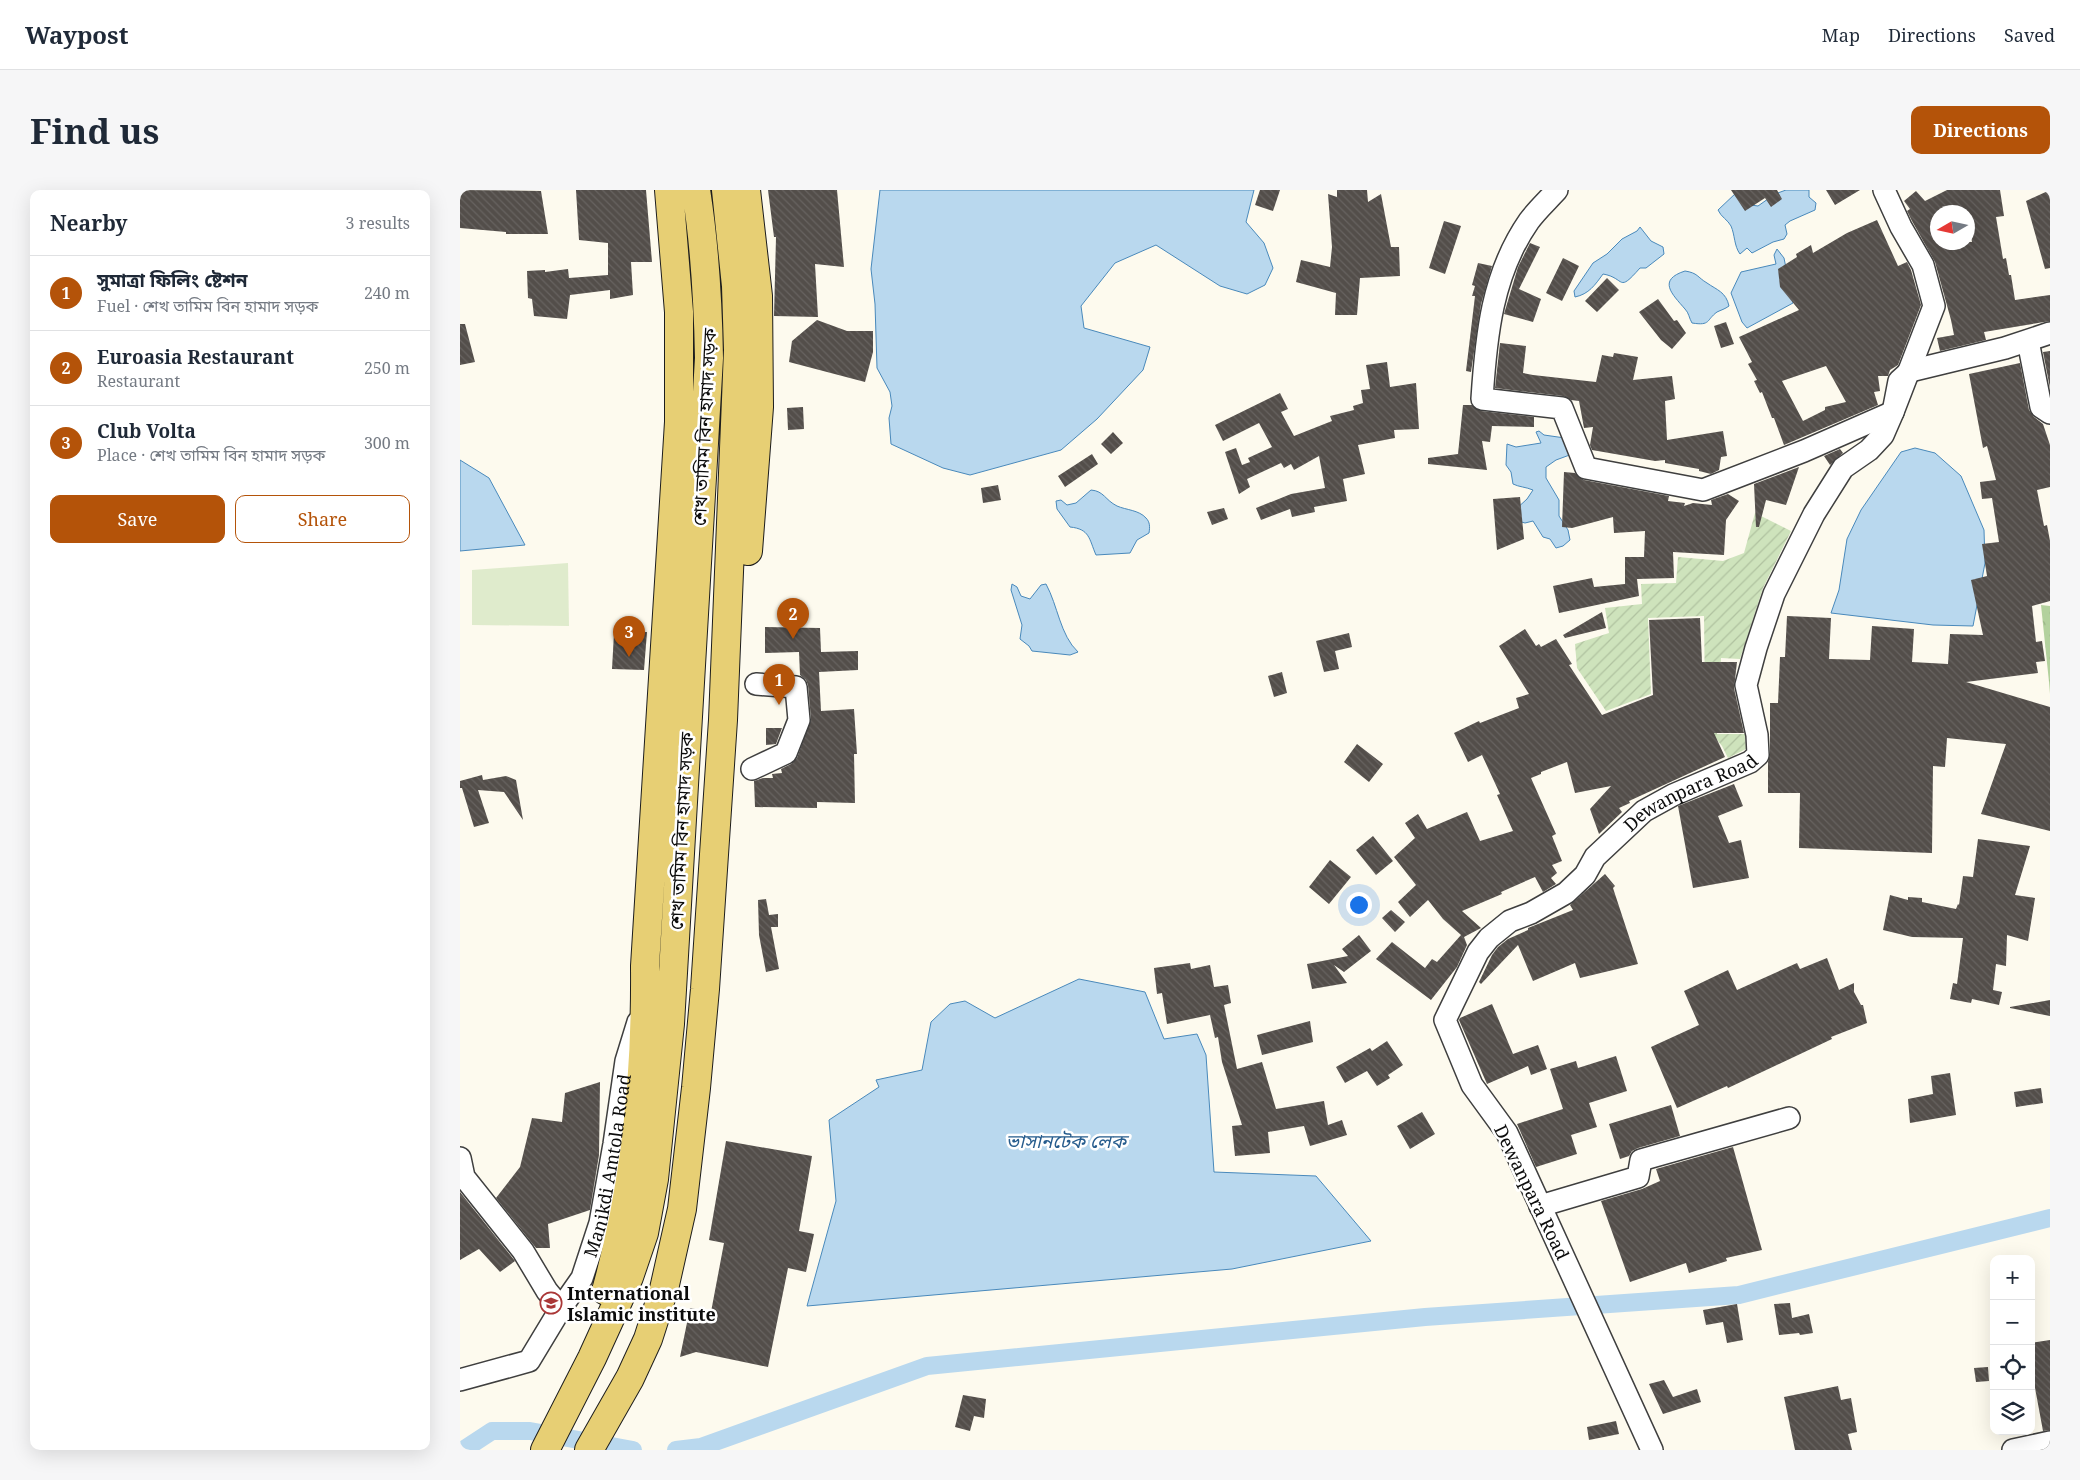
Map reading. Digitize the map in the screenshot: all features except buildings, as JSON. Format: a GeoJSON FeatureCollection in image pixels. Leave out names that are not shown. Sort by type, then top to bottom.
{"type":"FeatureCollection","features":[{"type":"Feature","properties":{"kind":"main road"},"geometry":{"type":"LineString","coordinates":[[592,1358],[593,1335],[620,1242],[635,1158],[646,1009],[645,966],[679,422],[679,312],[669,190]]}},
{"type":"Feature","properties":{"kind":"main road","name":"শেখ তামিম বিন হামাদ সড়ক"},"geometry":{"type":"LineString","coordinates":[[545,1450],[592,1358],[629,1277],[644,1233],[654,1179],[670,1024],[709,358],[708,292],[703,232],[696,190]]}},
{"type":"Feature","properties":{"kind":"main road","name":"শেখ তামিম বিন হামাদ সড়ক"},"geometry":{"type":"LineString","coordinates":[[589,1450],[630,1378],[648,1339],[664,1289],[682,1209],[706,989],[723,720],[738,350],[736,286],[726,190]]}},
{"type":"Feature","properties":{"kind":"main road"},"geometry":{"type":"LineString","coordinates":[[630,1378],[652,1361],[674,1302],[696,1194],[715,1066],[720,960],[732,805],[738,666],[759,407],[758,296],[746,190]]}},
{"type":"Feature","properties":{"kind":"street"},"geometry":{"type":"LineString","coordinates":[[1557,190],[1530,219],[1513,246],[1497,285],[1486,338],[1482,399],[1562,408],[1586,468],[1703,490],[1804,451],[1894,412],[1934,306],[1923,265],[1901,227],[1884,190]]}},
{"type":"Feature","properties":{"kind":"street"},"geometry":{"type":"LineString","coordinates":[[1909,372],[2028,341],[2050,333]]}},
{"type":"Feature","properties":{"kind":"street"},"geometry":{"type":"LineString","coordinates":[[2028,341],[2041,407],[2050,413]]}},
{"type":"Feature","properties":{"kind":"street","name":"Dewanpara Road"},"geometry":{"type":"LineString","coordinates":[[1652,1450],[1507,1133],[1472,1085],[1445,1020],[1478,952],[1489,938],[1510,921],[1531,913],[1566,893],[1585,875],[1595,857],[1644,811],[1672,795],[1750,762],[1758,755],[1757,735],[1746,685],[1774,594],[1814,514],[1843,468],[1869,450],[1883,435],[1894,412]]}},
{"type":"Feature","properties":{"kind":"street"},"geometry":{"type":"LineString","coordinates":[[752,769],[786,753],[799,720],[796,687],[756,684]]}},
{"type":"Feature","properties":{"kind":"street","name":"Manikdi Amtola Road"},"geometry":{"type":"LineString","coordinates":[[460,1380],[529,1361],[561,1308],[582,1278],[600,1223],[626,1061],[639,1019],[674,964]]}},
{"type":"Feature","properties":{"kind":"street"},"geometry":{"type":"LineString","coordinates":[[1540,1206],[1638,1177],[1641,1160],[1789,1118]]}},
{"type":"Feature","properties":{"kind":"street"},"geometry":{"type":"LineString","coordinates":[[461,1171],[523,1251],[547,1291],[561,1308]]}},
{"type":"Feature","properties":{"kind":"street"},"geometry":{"type":"LineString","coordinates":[[2013,1450],[2050,1442]]}},
{"type":"Feature","properties":{"kind":"green space"},"geometry":{"type":"Polygon","coordinates":[[[1755,513],[1791,531],[1763,588],[1740,659],[1721,658],[1717,734],[1745,734],[1746,749],[1728,758],[1722,746],[1713,735],[1705,703],[1704,616],[1648,618],[1651,694],[1606,711],[1577,668],[1575,644],[1609,633],[1605,608],[1642,604],[1641,584],[1676,583],[1678,557],[1723,561],[1744,553],[1755,513]]]}},
{"type":"Feature","properties":{"kind":"green space"},"geometry":{"type":"Polygon","coordinates":[[[568,563],[569,626],[472,625],[472,570],[568,563]]]}},
{"type":"Feature","properties":{"kind":"green space"},"geometry":{"type":"Polygon","coordinates":[[[2041,605],[2050,606],[2050,694],[2049,682],[2041,605]]]}},
{"type":"Feature","properties":{"kind":"water"},"geometry":{"type":"Polygon","coordinates":[[[880,190],[1254,190],[1246,222],[1264,243],[1273,268],[1265,285],[1247,294],[1220,286],[1156,245],[1115,263],[1081,306],[1084,328],[1150,347],[1143,370],[1097,419],[1061,450],[970,475],[943,468],[891,444],[889,418],[892,406],[890,392],[877,368],[875,304],[871,269],[880,190]]]}},
{"type":"Feature","properties":{"kind":"water"},"geometry":{"type":"Polygon","coordinates":[[[1786,190],[1809,190],[1809,197],[1816,203],[1815,210],[1785,225],[1787,234],[1784,239],[1773,242],[1752,253],[1747,248],[1740,254],[1731,226],[1718,210],[1737,192],[1751,205],[1758,206],[1775,194],[1786,190]]]}},
{"type":"Feature","properties":{"kind":"water"},"geometry":{"type":"Polygon","coordinates":[[[1640,227],[1651,241],[1663,247],[1664,254],[1646,268],[1640,268],[1624,282],[1603,274],[1588,291],[1575,297],[1574,291],[1593,263],[1640,227]]]}},
{"type":"Feature","properties":{"kind":"water"},"geometry":{"type":"Polygon","coordinates":[[[1777,249],[1784,258],[1793,303],[1747,328],[1742,322],[1731,293],[1741,272],[1776,264],[1774,255],[1777,249]]]}},
{"type":"Feature","properties":{"kind":"water"},"geometry":{"type":"Polygon","coordinates":[[[1685,271],[1695,274],[1721,292],[1726,297],[1729,306],[1717,312],[1708,322],[1702,324],[1692,323],[1687,312],[1672,293],[1669,283],[1676,275],[1685,271]]]}},
{"type":"Feature","properties":{"kind":"water"},"geometry":{"type":"Polygon","coordinates":[[[1539,431],[1544,435],[1565,438],[1575,453],[1556,460],[1546,467],[1546,478],[1559,500],[1559,516],[1568,530],[1570,540],[1563,546],[1556,548],[1550,539],[1543,537],[1533,521],[1525,523],[1518,521],[1515,510],[1527,499],[1533,490],[1513,484],[1511,472],[1506,465],[1507,444],[1516,447],[1541,443],[1536,432],[1539,431]]]}},
{"type":"Feature","properties":{"kind":"water"},"geometry":{"type":"Polygon","coordinates":[[[1915,448],[1935,453],[1961,476],[1984,530],[1985,563],[1973,626],[1933,625],[1831,613],[1839,590],[1847,539],[1861,510],[1901,452],[1915,448]]]}},
{"type":"Feature","properties":{"kind":"water"},"geometry":{"type":"Polygon","coordinates":[[[460,460],[489,478],[525,545],[460,551],[460,460]]]}},
{"type":"Feature","properties":{"kind":"water"},"geometry":{"type":"Polygon","coordinates":[[[1091,490],[1099,492],[1117,506],[1140,513],[1147,520],[1149,533],[1137,540],[1130,553],[1096,555],[1088,536],[1082,530],[1070,527],[1057,509],[1056,501],[1061,500],[1067,505],[1076,503],[1091,490]]]}},
{"type":"Feature","properties":{"kind":"water"},"geometry":{"type":"Polygon","coordinates":[[[1012,584],[1017,587],[1021,596],[1030,599],[1041,585],[1046,584],[1063,629],[1078,652],[1070,655],[1032,651],[1020,639],[1022,625],[1011,590],[1012,584]]]}},
{"type":"Feature","properties":{"kind":"water","name":"ভাসানটেক লেক"},"geometry":{"type":"Polygon","coordinates":[[[1079,979],[1145,992],[1164,1039],[1197,1034],[1206,1055],[1214,1172],[1316,1176],[1371,1241],[1232,1269],[807,1306],[836,1201],[829,1120],[879,1087],[876,1080],[922,1070],[931,1022],[950,1004],[965,1001],[995,1018],[1079,979]]]}},
{"type":"Feature","properties":{"kind":"waterway"},"geometry":{"type":"LineString","coordinates":[[676,1450],[701,1447],[927,1366],[1425,1317],[1739,1295],[2050,1218]]}},
{"type":"Feature","properties":{"kind":"waterway"},"geometry":{"type":"LineString","coordinates":[[463,1450],[492,1431],[530,1431],[633,1450]]}},
{"type":"Feature","properties":{"kind":"place","name":"Euroasia Restaurant"},"geometry":{"type":"Point","coordinates":[793,639]}},
{"type":"Feature","properties":{"kind":"place","name":"Club Volta"},"geometry":{"type":"Point","coordinates":[629,657]}},
{"type":"Feature","properties":{"kind":"place","name":"সুমাত্রা ফিলিং ষ্টেশন"},"geometry":{"type":"Point","coordinates":[779,705]}},
{"type":"Feature","properties":{"kind":"place","name":"International Islamic institute"},"geometry":{"type":"Point","coordinates":[551,1303]}}]}
